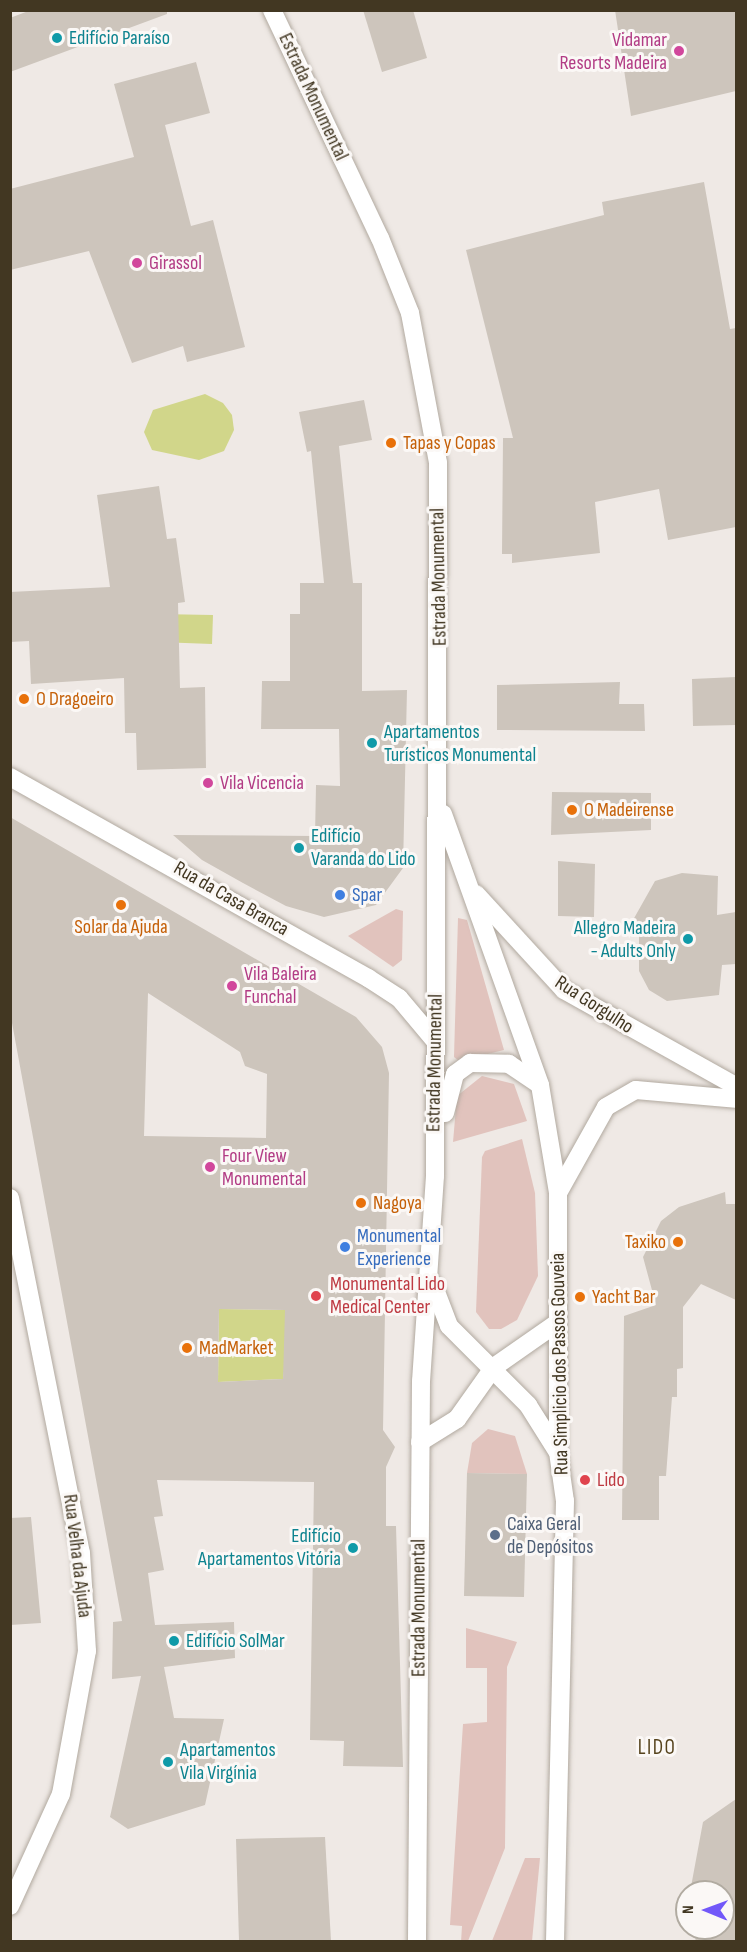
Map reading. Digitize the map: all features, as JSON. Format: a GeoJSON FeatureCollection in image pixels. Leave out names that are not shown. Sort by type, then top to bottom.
{"type":"FeatureCollection","features":[{"type":"Feature","properties":{"kind":"main road","name":"Estrada Monumental"},"geometry":{"type":"LineString","coordinates":[[272,10],[380,238],[410,313],[426,382],[438,463],[439,805],[435,1176],[432,1276],[423,1332],[420,1442],[417,1941]]}},
{"type":"Feature","properties":{"kind":"main road","name":"Rua da Casa Branca"},"geometry":{"type":"LineString","coordinates":[[10,777],[368,978],[399,998],[436,1042]]}},
{"type":"Feature","properties":{"kind":"main road","name":"Rua Simplicio dos Passos Gouveia"},"geometry":{"type":"LineString","coordinates":[[439,805],[476,894],[540,1085],[558,1192],[558,1452],[565,1502],[555,1941]]}},
{"type":"Feature","properties":{"kind":"main road","name":"Rua Gorgulho"},"geometry":{"type":"LineString","coordinates":[[476,894],[564,990],[736,1086]]}},
{"type":"Feature","properties":{"kind":"main road","name":"Estrada Monumental"},"geometry":{"type":"LineString","coordinates":[[435,1176],[447,1090],[455,1074],[470,1063],[490,1060],[509,1064],[540,1085]]}},
{"type":"Feature","properties":{"kind":"main road"},"geometry":{"type":"LineString","coordinates":[[558,1192],[606,1107],[636,1090],[736,1099]]}},
{"type":"Feature","properties":{"kind":"main road","name":"Rua Velha da Ajuda"},"geometry":{"type":"LineString","coordinates":[[10,1198],[81,1553],[87,1630],[78,1719],[61,1794],[10,1906]]}},
{"type":"Feature","properties":{"kind":"main road","name":"Estrada Monumental"},"geometry":{"type":"LineString","coordinates":[[432,1276],[449,1326],[494,1367],[528,1405],[558,1452]]}},
{"type":"Feature","properties":{"kind":"main road"},"geometry":{"type":"LineString","coordinates":[[420,1442],[457,1419],[494,1367],[557,1323]]}},
{"type":"Feature","properties":{"kind":"shaded area"},"geometry":{"type":"Polygon","coordinates":[[[205,394],[223,403],[232,415],[234,430],[224,451],[199,460],[152,450],[144,432],[153,410],[205,394]]]}},
{"type":"Feature","properties":{"kind":"shaded area"},"geometry":{"type":"Polygon","coordinates":[[[158,614],[213,615],[212,644],[158,642],[158,614]]]}},
{"type":"Feature","properties":{"kind":"shaded area"},"geometry":{"type":"Polygon","coordinates":[[[396,909],[403,911],[402,960],[393,967],[348,936],[396,909]]]}},
{"type":"Feature","properties":{"kind":"shaded area"},"geometry":{"type":"Polygon","coordinates":[[[458,918],[467,920],[504,1050],[459,1061],[454,1057],[458,918]]]}},
{"type":"Feature","properties":{"kind":"shaded area"},"geometry":{"type":"Polygon","coordinates":[[[482,1076],[514,1084],[527,1121],[453,1142],[457,1096],[482,1076]]]}},
{"type":"Feature","properties":{"kind":"shaded area"},"geometry":{"type":"Polygon","coordinates":[[[522,1139],[535,1193],[538,1276],[517,1320],[501,1329],[489,1329],[476,1312],[482,1157],[485,1151],[522,1139]]]}},
{"type":"Feature","properties":{"kind":"shaded area"},"geometry":{"type":"Polygon","coordinates":[[[219,1309],[292,1310],[283,1379],[218,1382],[219,1309]]]}},
{"type":"Feature","properties":{"kind":"shaded area"},"geometry":{"type":"Polygon","coordinates":[[[488,1429],[515,1436],[527,1474],[467,1473],[472,1443],[488,1429]]]}},
{"type":"Feature","properties":{"kind":"shaded area"},"geometry":{"type":"Polygon","coordinates":[[[466,1628],[517,1642],[507,1667],[505,1848],[468,1941],[461,1942],[462,1926],[450,1925],[463,1724],[487,1722],[487,1668],[466,1668],[466,1628]]]}},
{"type":"Feature","properties":{"kind":"shaded area"},"geometry":{"type":"Polygon","coordinates":[[[525,1858],[540,1858],[532,1941],[492,1941],[525,1858]]]}},
{"type":"Feature","properties":{"kind":"building","name":"Edifício Paraíso"},"geometry":{"type":"Polygon","coordinates":[[[31,10],[167,10],[167,14],[10,72],[10,18],[31,10]]]}},
{"type":"Feature","properties":{"kind":"building"},"geometry":{"type":"Polygon","coordinates":[[[363,10],[413,10],[427,58],[382,72],[363,10]]]}},
{"type":"Feature","properties":{"kind":"building","name":"Vidamar Resorts Madeira"},"geometry":{"type":"Polygon","coordinates":[[[615,10],[736,10],[736,91],[631,116],[615,10]]]}},
{"type":"Feature","properties":{"kind":"building"},"geometry":{"type":"Polygon","coordinates":[[[196,62],[210,113],[165,125],[191,226],[213,220],[245,347],[187,362],[183,346],[132,363],[89,251],[10,270],[10,189],[134,157],[114,84],[196,62]]]}},
{"type":"Feature","properties":{"kind":"building"},"geometry":{"type":"Polygon","coordinates":[[[704,182],[730,329],[736,328],[736,527],[668,540],[659,489],[595,502],[600,553],[512,563],[512,554],[502,554],[503,438],[513,438],[466,250],[604,215],[602,202],[704,182]]]}},
{"type":"Feature","properties":{"kind":"building"},"geometry":{"type":"Polygon","coordinates":[[[364,400],[372,440],[339,446],[353,583],[362,583],[362,691],[407,690],[403,868],[376,905],[324,917],[286,906],[243,883],[202,860],[173,835],[315,836],[316,785],[340,786],[339,729],[261,729],[262,681],[290,681],[290,614],[300,614],[300,583],[324,583],[311,451],[307,452],[299,412],[364,400]]]}},
{"type":"Feature","properties":{"kind":"building"},"geometry":{"type":"Polygon","coordinates":[[[159,486],[167,539],[176,538],[185,602],[178,603],[180,688],[205,687],[206,768],[137,770],[136,733],[125,733],[124,678],[31,684],[29,641],[10,642],[10,592],[110,587],[97,495],[159,486]]]}},
{"type":"Feature","properties":{"kind":"building"},"geometry":{"type":"Polygon","coordinates":[[[736,677],[736,725],[693,726],[692,679],[736,677]]]}},
{"type":"Feature","properties":{"kind":"building"},"geometry":{"type":"Polygon","coordinates":[[[620,682],[619,704],[644,704],[645,731],[497,730],[497,685],[620,682]]]}},
{"type":"Feature","properties":{"kind":"building"},"geometry":{"type":"Polygon","coordinates":[[[552,792],[651,793],[651,830],[551,835],[552,792]]]}},
{"type":"Feature","properties":{"kind":"building","name":"Four View Monumental"},"geometry":{"type":"Polygon","coordinates":[[[10,817],[356,1017],[382,1047],[389,1073],[383,1430],[395,1447],[386,1467],[386,1526],[396,1526],[403,1767],[343,1766],[344,1741],[310,1740],[314,1482],[157,1480],[163,1516],[154,1517],[164,1570],[148,1573],[155,1625],[234,1622],[235,1658],[164,1667],[174,1718],[224,1719],[205,1805],[128,1829],[110,1817],[141,1676],[112,1679],[113,1622],[122,1621],[10,1012],[10,817]],[[148,993],[144,1136],[266,1138],[267,1074],[245,1066],[240,1052],[148,993]],[[219,1309],[218,1382],[283,1379],[285,1310],[219,1309]]]}},
{"type":"Feature","properties":{"kind":"building"},"geometry":{"type":"Polygon","coordinates":[[[558,861],[595,864],[594,917],[558,916],[558,861]]]}},
{"type":"Feature","properties":{"kind":"building","name":"Allegro Madeira - Adults Only"},"geometry":{"type":"Polygon","coordinates":[[[682,873],[718,876],[717,915],[736,912],[736,964],[722,965],[719,995],[667,1001],[649,990],[639,971],[639,936],[624,936],[655,881],[682,873]]]}},
{"type":"Feature","properties":{"kind":"building"},"geometry":{"type":"Polygon","coordinates":[[[725,1192],[726,1204],[736,1204],[736,1300],[701,1284],[683,1307],[683,1368],[677,1369],[677,1397],[672,1397],[666,1476],[659,1476],[659,1520],[622,1520],[624,1316],[656,1305],[643,1257],[661,1221],[679,1207],[725,1192]]]}},
{"type":"Feature","properties":{"kind":"building","name":"Caixa Geral de Depósitos"},"geometry":{"type":"Polygon","coordinates":[[[467,1473],[527,1474],[524,1597],[464,1596],[467,1473]]]}},
{"type":"Feature","properties":{"kind":"building"},"geometry":{"type":"Polygon","coordinates":[[[31,1517],[41,1623],[10,1625],[10,1518],[31,1517]]]}},
{"type":"Feature","properties":{"kind":"building"},"geometry":{"type":"Polygon","coordinates":[[[736,1799],[736,1941],[696,1940],[735,1940],[735,1880],[692,1880],[703,1822],[736,1799]]]}},
{"type":"Feature","properties":{"kind":"building"},"geometry":{"type":"Polygon","coordinates":[[[325,1837],[331,1941],[239,1941],[236,1839],[325,1837]]]}},
{"type":"Feature","properties":{"kind":"place","name":"Edifício Paraíso"},"geometry":{"type":"Point","coordinates":[57,38]}},
{"type":"Feature","properties":{"kind":"place","name":"Vidamar Resorts Madeira"},"geometry":{"type":"Point","coordinates":[679,51]}},
{"type":"Feature","properties":{"kind":"place","name":"Girassol"},"geometry":{"type":"Point","coordinates":[137,263]}},
{"type":"Feature","properties":{"kind":"place","name":"Tapas y Copas"},"geometry":{"type":"Point","coordinates":[391,443]}},
{"type":"Feature","properties":{"kind":"place","name":"O Dragoeiro"},"geometry":{"type":"Point","coordinates":[24,699]}},
{"type":"Feature","properties":{"kind":"place","name":"Apartamentos Turísticos Monumental"},"geometry":{"type":"Point","coordinates":[372,743]}},
{"type":"Feature","properties":{"kind":"place","name":"Vila Vicencia"},"geometry":{"type":"Point","coordinates":[208,783]}},
{"type":"Feature","properties":{"kind":"place","name":"O Madeirense"},"geometry":{"type":"Point","coordinates":[572,810]}},
{"type":"Feature","properties":{"kind":"place","name":"Edifício Varanda do Lido"},"geometry":{"type":"Point","coordinates":[299,848]}},
{"type":"Feature","properties":{"kind":"place","name":"Spar"},"geometry":{"type":"Point","coordinates":[340,895]}},
{"type":"Feature","properties":{"kind":"place","name":"Solar da Ajuda"},"geometry":{"type":"Point","coordinates":[121,905]}},
{"type":"Feature","properties":{"kind":"place","name":"Allegro Madeira - Adults Only"},"geometry":{"type":"Point","coordinates":[688,939]}},
{"type":"Feature","properties":{"kind":"place","name":"Vila Baleira Funchal"},"geometry":{"type":"Point","coordinates":[232,986]}},
{"type":"Feature","properties":{"kind":"place","name":"Four View Monumental"},"geometry":{"type":"Point","coordinates":[210,1167]}},
{"type":"Feature","properties":{"kind":"place","name":"Nagoya"},"geometry":{"type":"Point","coordinates":[361,1203]}},
{"type":"Feature","properties":{"kind":"place","name":"Taxiko"},"geometry":{"type":"Point","coordinates":[678,1242]}},
{"type":"Feature","properties":{"kind":"place","name":"Monumental Experience"},"geometry":{"type":"Point","coordinates":[345,1247]}},
{"type":"Feature","properties":{"kind":"place","name":"Monumental Lido Medical Center"},"geometry":{"type":"Point","coordinates":[316,1296]}},
{"type":"Feature","properties":{"kind":"place","name":"Yacht Bar"},"geometry":{"type":"Point","coordinates":[580,1297]}},
{"type":"Feature","properties":{"kind":"place","name":"MadMarket"},"geometry":{"type":"Point","coordinates":[187,1348]}},
{"type":"Feature","properties":{"kind":"place","name":"Lido"},"geometry":{"type":"Point","coordinates":[585,1480]}},
{"type":"Feature","properties":{"kind":"place","name":"Caixa Geral de Depósitos"},"geometry":{"type":"Point","coordinates":[495,1535]}},
{"type":"Feature","properties":{"kind":"place","name":"Edifício Apartamentos Vitória"},"geometry":{"type":"Point","coordinates":[353,1548]}},
{"type":"Feature","properties":{"kind":"place","name":"Edifício SolMar"},"geometry":{"type":"Point","coordinates":[174,1641]}},
{"type":"Feature","properties":{"kind":"place","name":"Apartamentos Vila Virgínia"},"geometry":{"type":"Point","coordinates":[168,1762]}},
{"type":"Feature","properties":{"kind":"district","name":"LIDO"},"geometry":{"type":"Point","coordinates":[657,1748]}}]}
